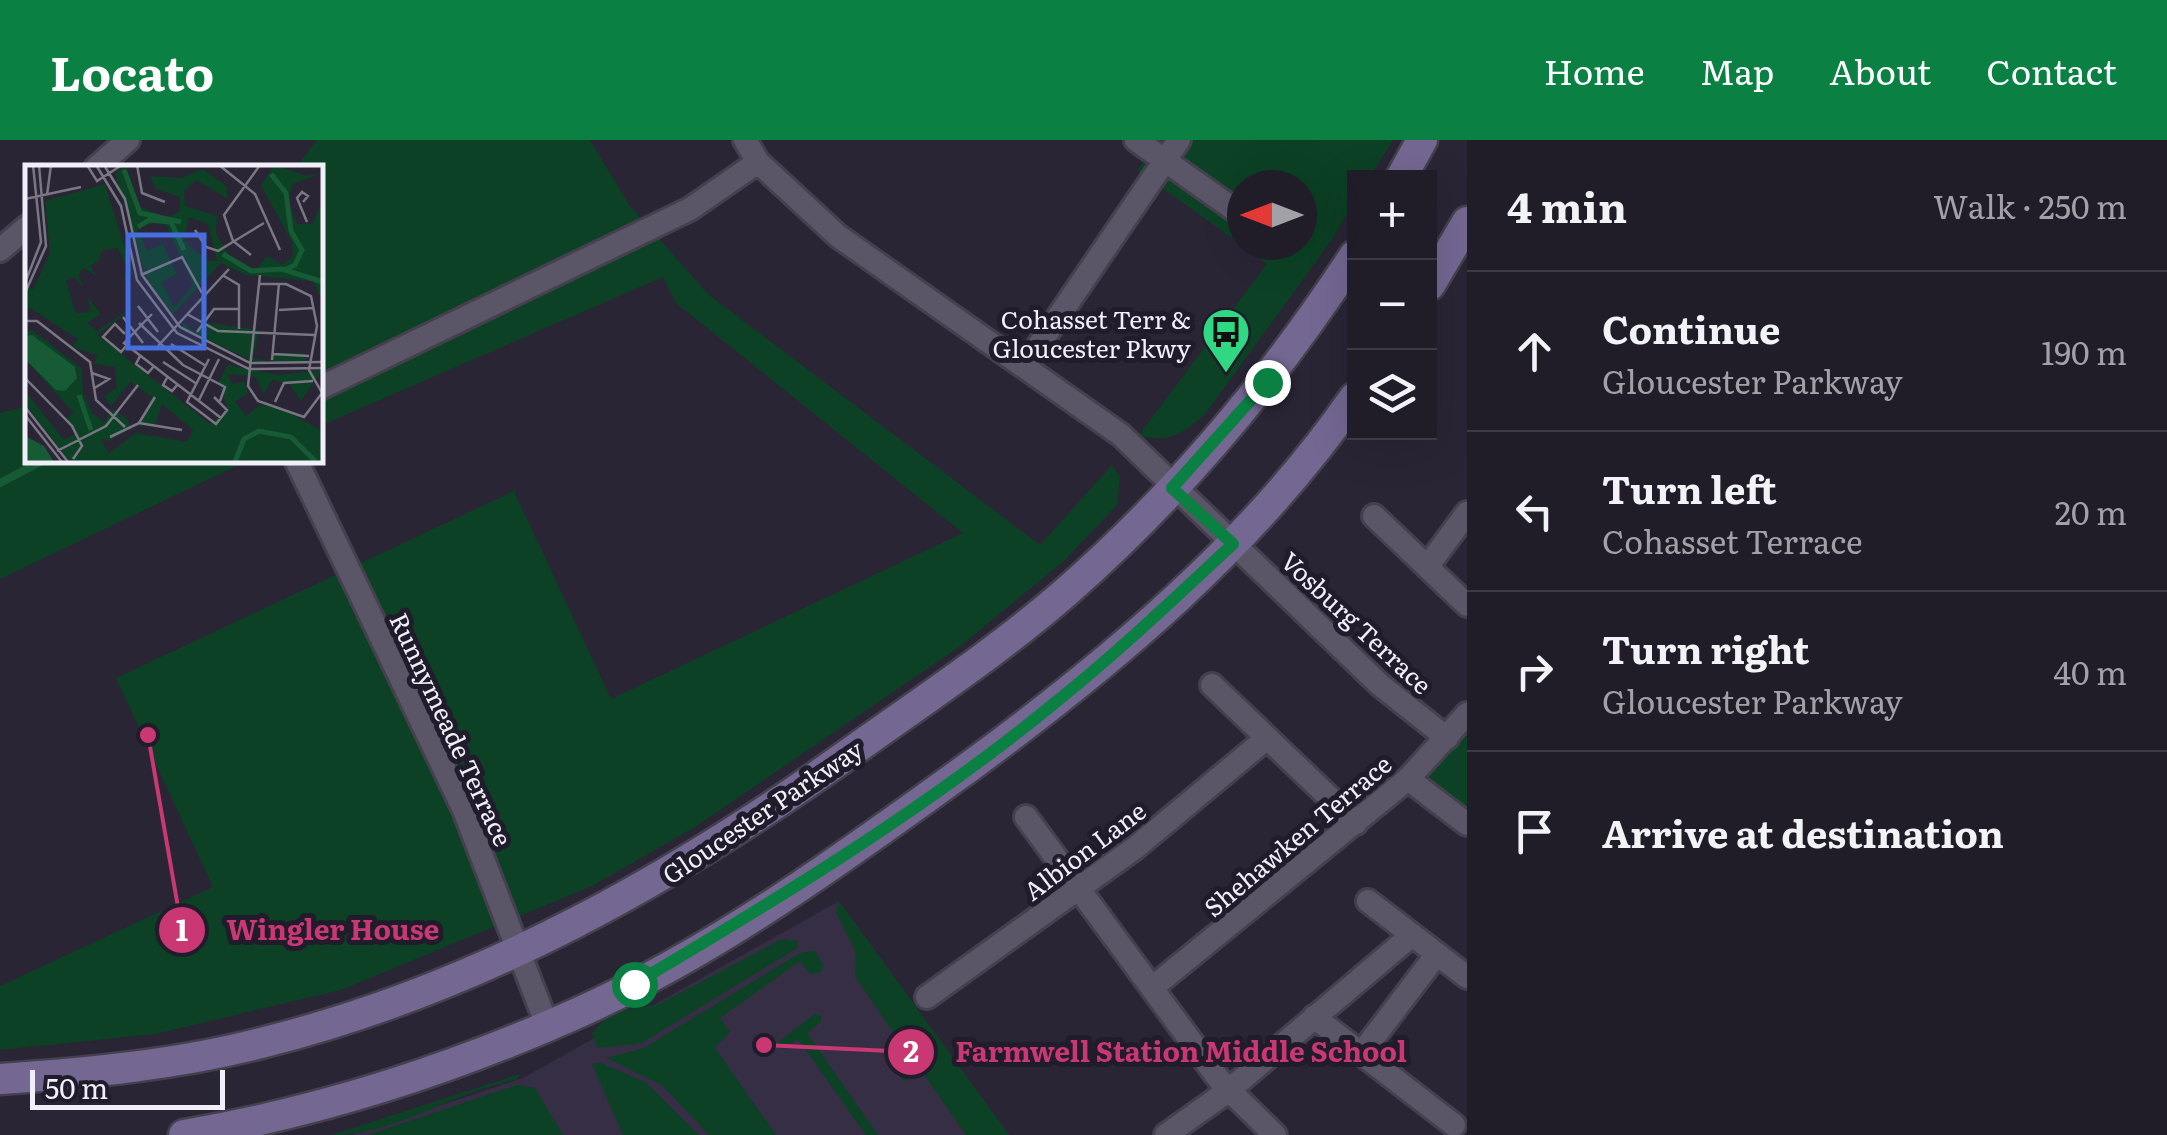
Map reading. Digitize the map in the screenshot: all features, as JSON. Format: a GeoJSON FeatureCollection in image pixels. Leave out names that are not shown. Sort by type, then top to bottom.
{"type":"FeatureCollection","features":[{"type":"Feature","properties":{"kind":"main road"},"geometry":{"type":"LineString","coordinates":[[1405,170],[1422,140]]}},
{"type":"Feature","properties":{"kind":"main road"},"geometry":{"type":"LineString","coordinates":[[1437,273],[1467,222]]}},
{"type":"Feature","properties":{"kind":"main road","name":"Gloucester Parkway"},"geometry":{"type":"LineString","coordinates":[[0,1079],[98,1072],[259,1044],[376,1009],[518,954],[679,869],[834,764],[1065,592],[1172,488],[1267,382],[1351,260]]}},
{"type":"Feature","properties":{"kind":"main road"},"geometry":{"type":"LineString","coordinates":[[184,1135],[348,1096],[547,1025],[634,984],[758,912],[884,830],[1050,708],[1233,544],[1347,406]]}},
{"type":"Feature","properties":{"kind":"street"},"geometry":{"type":"LineString","coordinates":[[99,165],[128,140]]}},
{"type":"Feature","properties":{"kind":"street","name":"Vosburg Terrace"},"geometry":{"type":"LineString","coordinates":[[745,140],[758,162],[838,236],[1121,436],[1379,684],[1447,738]]}},
{"type":"Feature","properties":{"kind":"street"},"geometry":{"type":"LineString","coordinates":[[1136,140],[1227,204]]}},
{"type":"Feature","properties":{"kind":"street"},"geometry":{"type":"LineString","coordinates":[[1024,367],[1179,140]]}},
{"type":"Feature","properties":{"kind":"street"},"geometry":{"type":"LineString","coordinates":[[322,387],[690,209],[758,162]]}},
{"type":"Feature","properties":{"kind":"street"},"geometry":{"type":"LineString","coordinates":[[0,250],[25,229]]}},
{"type":"Feature","properties":{"kind":"street","name":"Runnymeade Terrace"},"geometry":{"type":"LineString","coordinates":[[297,462],[464,810],[547,1025]]}},
{"type":"Feature","properties":{"kind":"street"},"geometry":{"type":"LineString","coordinates":[[1426,566],[1467,513]]}},
{"type":"Feature","properties":{"kind":"street"},"geometry":{"type":"LineString","coordinates":[[1374,516],[1467,605]]}},
{"type":"Feature","properties":{"kind":"street"},"geometry":{"type":"LineString","coordinates":[[1212,686],[1356,823]]}},
{"type":"Feature","properties":{"kind":"street","name":"Shehawken Terrace"},"geometry":{"type":"LineString","coordinates":[[1152,987],[1408,779],[1467,714]]}},
{"type":"Feature","properties":{"kind":"street","name":"Albion Lane"},"geometry":{"type":"LineString","coordinates":[[927,997],[1135,848],[1267,738]]}},
{"type":"Feature","properties":{"kind":"street"},"geometry":{"type":"LineString","coordinates":[[1408,779],[1467,824]]}},
{"type":"Feature","properties":{"kind":"street"},"geometry":{"type":"LineString","coordinates":[[1026,817],[1228,1091],[1275,1135]]}},
{"type":"Feature","properties":{"kind":"street"},"geometry":{"type":"LineString","coordinates":[[1368,901],[1467,977]]}},
{"type":"Feature","properties":{"kind":"street"},"geometry":{"type":"LineString","coordinates":[[1166,1135],[1228,1091],[1412,934]]}},
{"type":"Feature","properties":{"kind":"street"},"geometry":{"type":"LineString","coordinates":[[1361,1054],[1437,954]]}},
{"type":"Feature","properties":{"kind":"street"},"geometry":{"type":"LineString","coordinates":[[1314,1017],[1456,1123]]}},
{"type":"Feature","properties":{"kind":"shaded area"},"geometry":{"type":"Polygon","coordinates":[[[839,901],[1009,1135],[351,1135],[523,1078],[839,901]]]}},
{"type":"Feature","properties":{"kind":"green space"},"geometry":{"type":"Polygon","coordinates":[[[317,140],[590,140],[629,205],[709,295],[1040,545],[1112,465],[1120,477],[1117,505],[1064,561],[959,647],[695,827],[592,886],[341,990],[155,1034],[0,1050],[0,986],[213,887],[116,678],[514,491],[611,699],[963,533],[676,303],[663,277],[322,425],[322,165],[298,165],[317,140]]]}},
{"type":"Feature","properties":{"kind":"green space"},"geometry":{"type":"Polygon","coordinates":[[[1162,140],[1393,140],[1374,170],[1347,170],[1347,215],[1331,241],[1206,413],[1183,431],[1159,438],[1139,435],[1267,264],[1261,260],[1317,260],[1317,170],[1227,170],[1227,235],[1137,170],[1162,140]]]}},
{"type":"Feature","properties":{"kind":"green space"},"geometry":{"type":"Polygon","coordinates":[[[25,407],[25,462],[245,462],[0,579],[0,413],[25,407]]]}},
{"type":"Feature","properties":{"kind":"green space"},"geometry":{"type":"Polygon","coordinates":[[[1467,730],[1467,813],[1427,782],[1427,774],[1467,730]]]}},
{"type":"Feature","properties":{"kind":"green space"},"geometry":{"type":"Polygon","coordinates":[[[839,901],[1009,1135],[966,1135],[921,1070],[905,1081],[901,1078],[914,1063],[855,976],[856,953],[836,912],[839,901]]]}},
{"type":"Feature","properties":{"kind":"green space"},"geometry":{"type":"Polygon","coordinates":[[[782,939],[798,941],[797,948],[642,1043],[598,1048],[592,1033],[612,1012],[659,1004],[782,939]]]}},
{"type":"Feature","properties":{"kind":"green space"},"geometry":{"type":"Polygon","coordinates":[[[815,951],[823,965],[821,972],[810,974],[800,961],[720,1018],[730,1032],[715,1048],[776,1135],[709,1135],[663,1086],[607,1058],[644,1048],[800,953],[815,951]]]}},
{"type":"Feature","properties":{"kind":"green space"},"geometry":{"type":"Polygon","coordinates":[[[815,1014],[821,1016],[821,1022],[807,1033],[878,1135],[866,1135],[798,1039],[782,1049],[776,1044],[815,1014]]]}},
{"type":"Feature","properties":{"kind":"green space"},"geometry":{"type":"Polygon","coordinates":[[[601,1063],[645,1082],[699,1135],[623,1135],[592,1064],[601,1063]]]}},
{"type":"Feature","properties":{"kind":"green space"},"geometry":{"type":"Polygon","coordinates":[[[520,1074],[516,1080],[379,1128],[331,1135],[520,1074]]]}},
{"type":"Feature","properties":{"kind":"green space"},"geometry":{"type":"Polygon","coordinates":[[[517,1085],[535,1088],[563,1135],[368,1135],[517,1085]]]}},
{"type":"Feature","properties":{"kind":"waterway"},"geometry":{"type":"LineString","coordinates":[[0,483],[40,462]]}},
{"type":"Feature","properties":{"kind":"place","name":"Cohasset Terr & Gloucester Pkwy"},"geometry":{"type":"Point","coordinates":[1226,374]}},
{"type":"Feature","properties":{"kind":"place","name":"Wingler House"},"geometry":{"type":"Point","coordinates":[148,735]}},
{"type":"Feature","properties":{"kind":"place","name":"Farmwell Station Middle School"},"geometry":{"type":"Point","coordinates":[764,1045]}},
{"type":"Feature","properties":{"kind":"route"},"geometry":{"type":"LineString","coordinates":[[634,984],[758,912],[884,830],[1050,708],[1233,544],[1172,488],[1267,382]]}}]}
